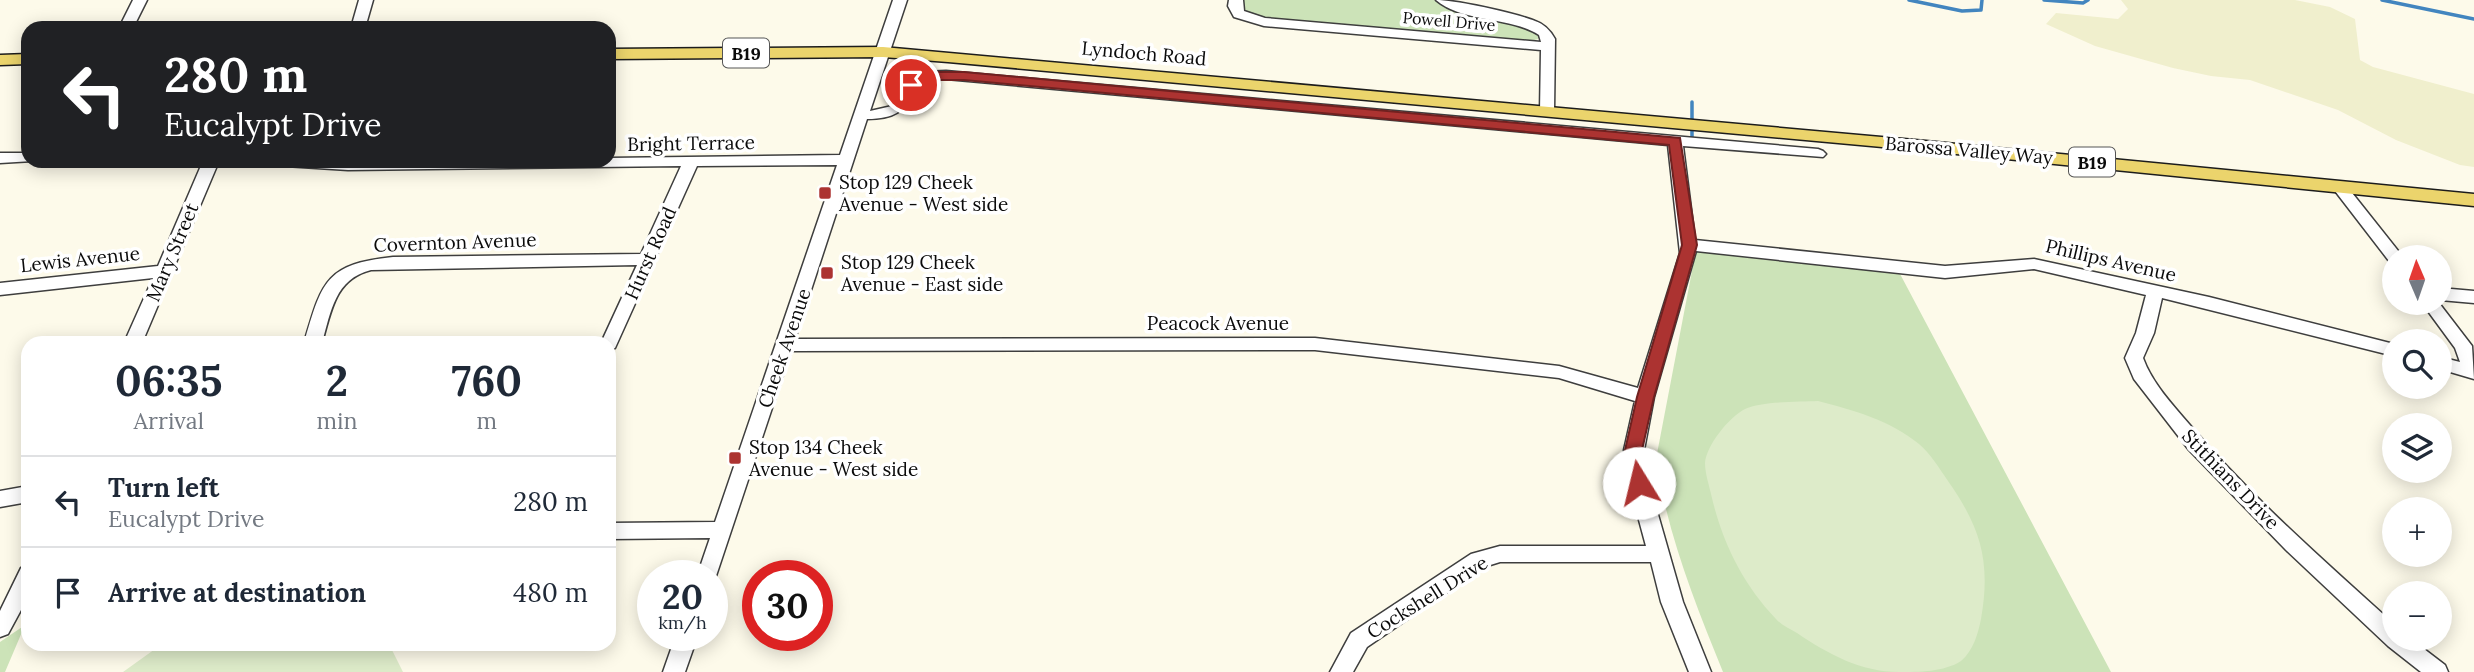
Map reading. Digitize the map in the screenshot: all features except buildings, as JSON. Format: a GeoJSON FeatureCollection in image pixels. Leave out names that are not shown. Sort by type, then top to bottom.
{"type":"FeatureCollection","features":[{"type":"Feature","properties":{"kind":"main road","name":"Lyndoch Road"},"geometry":{"type":"LineString","coordinates":[[616,54],[883,52],[1547,111],[1674,132]]}},
{"type":"Feature","properties":{"kind":"main road"},"geometry":{"type":"LineString","coordinates":[[0,60],[21,59]]}},
{"type":"Feature","properties":{"kind":"main road","name":"Barossa Valley Way"},"geometry":{"type":"LineString","coordinates":[[1674,132],[2474,200]]}},
{"type":"Feature","properties":{"kind":"street"},"geometry":{"type":"LineString","coordinates":[[130,21],[140,0]]}},
{"type":"Feature","properties":{"kind":"street"},"geometry":{"type":"LineString","coordinates":[[360,21],[366,0]]}},
{"type":"Feature","properties":{"kind":"street","name":"Cheek Avenue"},"geometry":{"type":"LineString","coordinates":[[712,560],[900,0]]}},
{"type":"Feature","properties":{"kind":"street","name":"Powell Drive"},"geometry":{"type":"LineString","coordinates":[[1236,0],[1234,6],[1239,14],[1264,22],[1548,47],[1548,39],[1538,27],[1465,9],[1443,0]]}},
{"type":"Feature","properties":{"kind":"street"},"geometry":{"type":"LineString","coordinates":[[1547,111],[1548,47]]}},
{"type":"Feature","properties":{"kind":"street"},"geometry":{"type":"LineString","coordinates":[[861,115],[879,116],[892,112],[904,102],[908,89],[918,79],[946,75],[1674,132],[1818,154]]}},
{"type":"Feature","properties":{"kind":"street"},"geometry":{"type":"LineString","coordinates":[[1674,132],[1689,245],[1645,397],[1633,450],[1672,602],[1700,672]]}},
{"type":"Feature","properties":{"kind":"street"},"geometry":{"type":"LineString","coordinates":[[1,160],[21,159]]}},
{"type":"Feature","properties":{"kind":"street","name":"Bright Terrace"},"geometry":{"type":"LineString","coordinates":[[616,162],[846,160]]}},
{"type":"Feature","properties":{"kind":"street","name":"Hurst Road"},"geometry":{"type":"LineString","coordinates":[[613,336],[691,162]]}},
{"type":"Feature","properties":{"kind":"street","name":"Mary Street"},"geometry":{"type":"LineString","coordinates":[[136,336],[208,168]]}},
{"type":"Feature","properties":{"kind":"street"},"geometry":{"type":"LineString","coordinates":[[2340,187],[2386,245]]}},
{"type":"Feature","properties":{"kind":"street","name":"Phillips Avenue"},"geometry":{"type":"LineString","coordinates":[[1689,245],[1945,272],[1974,272],[2019,263],[2034,264],[2382,347]]}},
{"type":"Feature","properties":{"kind":"street","name":"Covernton Avenue"},"geometry":{"type":"LineString","coordinates":[[315,336],[331,287],[338,276],[355,267],[393,262],[647,259]]}},
{"type":"Feature","properties":{"kind":"street","name":"Lewis Avenue"},"geometry":{"type":"LineString","coordinates":[[0,289],[164,271]]}},
{"type":"Feature","properties":{"kind":"street","name":"Stithians Drive"},"geometry":{"type":"LineString","coordinates":[[2155,292],[2145,333],[2134,358],[2140,374],[2205,456],[2382,626]]}},
{"type":"Feature","properties":{"kind":"street"},"geometry":{"type":"LineString","coordinates":[[2452,296],[2474,297]]}},
{"type":"Feature","properties":{"kind":"street"},"geometry":{"type":"LineString","coordinates":[[2439,315],[2463,346],[2473,373]]}},
{"type":"Feature","properties":{"kind":"street","name":"Peacock Avenue"},"geometry":{"type":"LineString","coordinates":[[786,345],[1315,344],[1559,372],[1645,397]]}},
{"type":"Feature","properties":{"kind":"street"},"geometry":{"type":"LineString","coordinates":[[2452,367],[2473,373]]}},
{"type":"Feature","properties":{"kind":"street"},"geometry":{"type":"LineString","coordinates":[[0,499],[21,495]]}},
{"type":"Feature","properties":{"kind":"street"},"geometry":{"type":"LineString","coordinates":[[616,531],[722,530]]}},
{"type":"Feature","properties":{"kind":"street","name":"Cockshell Drive"},"geometry":{"type":"LineString","coordinates":[[1341,672],[1359,640],[1461,571],[1488,556],[1511,553],[1658,554]]}},
{"type":"Feature","properties":{"kind":"street"},"geometry":{"type":"LineString","coordinates":[[3,625],[21,588]]}},
{"type":"Feature","properties":{"kind":"street"},"geometry":{"type":"LineString","coordinates":[[674,672],[681,651]]}},
{"type":"Feature","properties":{"kind":"street","name":"Stithians Drive"},"geometry":{"type":"LineString","coordinates":[[2411,651],[2437,672]]}},
{"type":"Feature","properties":{"kind":"green space"},"geometry":{"type":"Polygon","coordinates":[[[1241,0],[1434,0],[1447,6],[1530,27],[1539,34],[1538,39],[1527,42],[1257,18],[1247,14],[1239,6],[1241,0]]]}},
{"type":"Feature","properties":{"kind":"green space"},"geometry":{"type":"Polygon","coordinates":[[[2121,0],[2295,0],[2330,7],[2355,19],[2360,60],[2373,67],[2474,94],[2474,167],[2460,165],[2396,140],[2338,110],[2250,80],[2173,68],[2095,46],[2046,24],[2056,13],[2118,19],[2128,9],[2121,0]]]}},
{"type":"Feature","properties":{"kind":"green space"},"geometry":{"type":"Polygon","coordinates":[[[1696,250],[1899,272],[2111,672],[1723,672],[1692,594],[1675,541],[1656,459],[1696,250]]]}},
{"type":"Feature","properties":{"kind":"green space"},"geometry":{"type":"Polygon","coordinates":[[[1818,401],[1884,422],[1919,444],[1938,466],[1968,514],[1981,546],[1984,599],[1974,642],[1965,657],[1954,665],[1923,671],[1885,671],[1858,665],[1833,655],[1778,621],[1753,591],[1735,561],[1721,529],[1707,479],[1705,463],[1709,449],[1726,425],[1745,409],[1770,403],[1818,401]]]}},
{"type":"Feature","properties":{"kind":"green space"},"geometry":{"type":"Polygon","coordinates":[[[21,628],[21,634],[5,672],[0,672],[0,642],[21,628]]]}},
{"type":"Feature","properties":{"kind":"green space"},"geometry":{"type":"Polygon","coordinates":[[[152,651],[392,651],[403,672],[123,672],[152,651]]]}},
{"type":"Feature","properties":{"kind":"waterway"},"geometry":{"type":"LineString","coordinates":[[1909,0],[1962,11],[1981,10],[1982,0]]}},
{"type":"Feature","properties":{"kind":"waterway"},"geometry":{"type":"LineString","coordinates":[[2044,0],[2083,3],[2088,0]]}},
{"type":"Feature","properties":{"kind":"waterway"},"geometry":{"type":"LineString","coordinates":[[2382,0],[2474,19]]}},
{"type":"Feature","properties":{"kind":"waterway"},"geometry":{"type":"LineString","coordinates":[[1692,102],[1692,119]]}},
{"type":"Feature","properties":{"kind":"waterway"},"geometry":{"type":"LineString","coordinates":[[1692,130],[1692,140]]}},
{"type":"Feature","properties":{"kind":"place","name":"Stop 129 Cheek Avenue - West side"},"geometry":{"type":"Point","coordinates":[825,193]}},
{"type":"Feature","properties":{"kind":"place","name":"Stop 129 Cheek Avenue - East side"},"geometry":{"type":"Point","coordinates":[827,273]}},
{"type":"Feature","properties":{"kind":"place","name":"Stop 134 Cheek Avenue - West side"},"geometry":{"type":"Point","coordinates":[735,458]}},
{"type":"Feature","properties":{"kind":"route"},"geometry":{"type":"LineString","coordinates":[[911,85],[918,79],[930,76],[964,76],[1675,141],[1689,245],[1645,397],[1633,450],[1639,483]]}}]}
